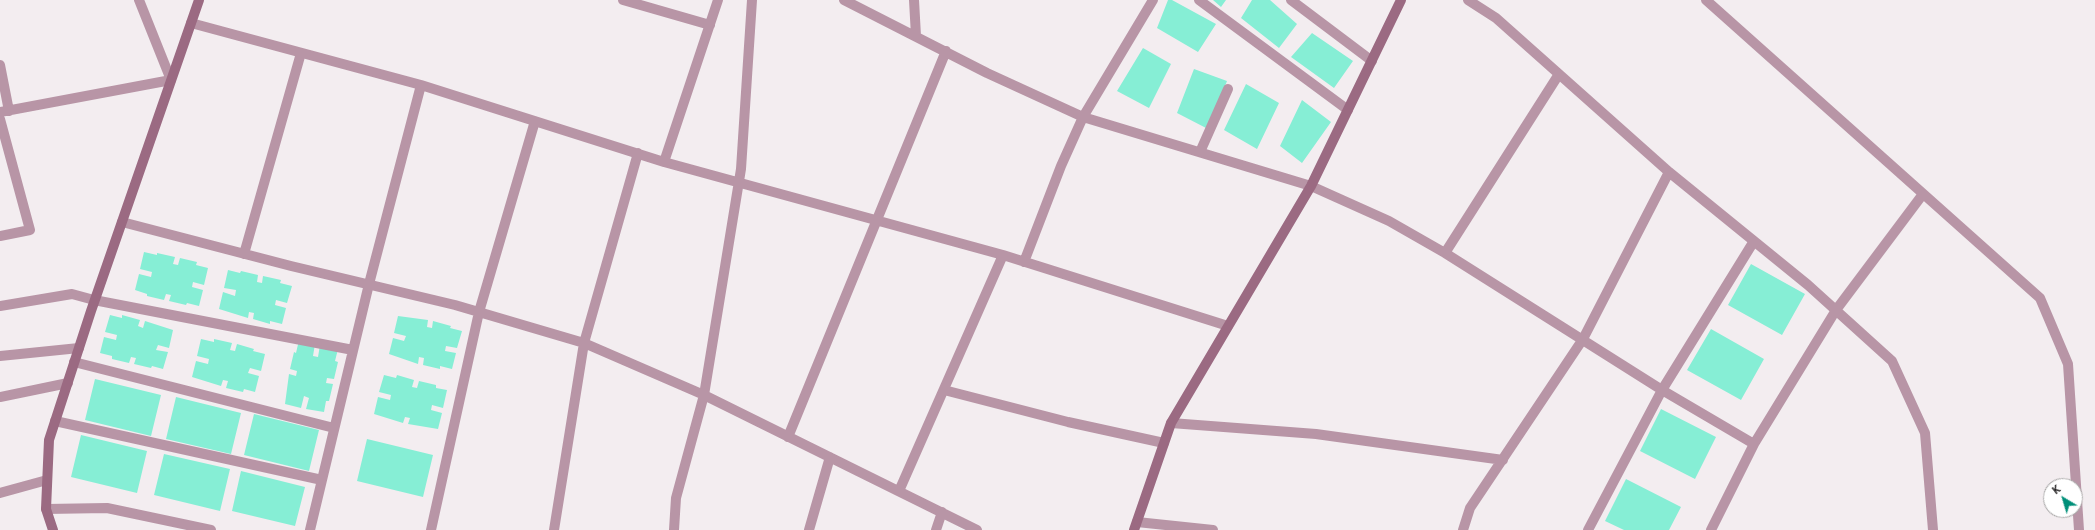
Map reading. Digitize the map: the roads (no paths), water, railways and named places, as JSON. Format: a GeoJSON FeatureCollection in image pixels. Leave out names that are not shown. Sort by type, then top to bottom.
{"type":"FeatureCollection","features":[{"type":"Feature","properties":{"kind":"street"},"geometry":{"type":"LineString","coordinates":[[139,0],[172,80]]}},
{"type":"Feature","properties":{"kind":"street"},"geometry":{"type":"LineString","coordinates":[[53,530],[46,509],[49,440],[94,300],[199,0]]}},
{"type":"Feature","properties":{"kind":"street"},"geometry":{"type":"LineString","coordinates":[[623,0],[710,25]]}},
{"type":"Feature","properties":{"kind":"street"},"geometry":{"type":"LineString","coordinates":[[664,162],[718,0]]}},
{"type":"Feature","properties":{"kind":"street"},"geometry":{"type":"LineString","coordinates":[[674,530],[676,498],[704,395],[741,169],[752,0]]}},
{"type":"Feature","properties":{"kind":"street"},"geometry":{"type":"LineString","coordinates":[[844,0],[1083,117],[1311,186],[1389,221],[1445,253],[1662,390],[1754,444]]}},
{"type":"Feature","properties":{"kind":"street"},"geometry":{"type":"LineString","coordinates":[[914,0],[916,36]]}},
{"type":"Feature","properties":{"kind":"street"},"geometry":{"type":"LineString","coordinates":[[1024,262],[1061,166],[1083,117],[1153,0]]}},
{"type":"Feature","properties":{"kind":"street"},"geometry":{"type":"LineString","coordinates":[[1199,0],[1348,110]]}},
{"type":"Feature","properties":{"kind":"street"},"geometry":{"type":"LineString","coordinates":[[1291,0],[1372,61]]}},
{"type":"Feature","properties":{"kind":"street"},"geometry":{"type":"LineString","coordinates":[[1213,530],[1135,526],[1171,423],[1311,186],[1401,0]]}},
{"type":"Feature","properties":{"kind":"street"},"geometry":{"type":"LineString","coordinates":[[1468,0],[1496,18],[1669,172],[1836,310],[1892,361],[1925,433],[1933,530]]}},
{"type":"Feature","properties":{"kind":"street"},"geometry":{"type":"LineString","coordinates":[[1706,0],[2040,298],[2068,364],[2079,530]]}},
{"type":"Feature","properties":{"kind":"street"},"geometry":{"type":"LineString","coordinates":[[191,23],[421,85],[664,162],[1003,255],[1228,326]]}},
{"type":"Feature","properties":{"kind":"street"},"geometry":{"type":"LineString","coordinates":[[788,437],[946,51]]}},
{"type":"Feature","properties":{"kind":"street"},"geometry":{"type":"LineString","coordinates":[[244,254],[302,53]]}},
{"type":"Feature","properties":{"kind":"street"},"geometry":{"type":"LineString","coordinates":[[0,65],[4,111],[172,80]]}},
{"type":"Feature","properties":{"kind":"street"},"geometry":{"type":"LineString","coordinates":[[1445,253],[1559,74]]}},
{"type":"Feature","properties":{"kind":"street"},"geometry":{"type":"LineString","coordinates":[[310,530],[369,284],[421,85]]}},
{"type":"Feature","properties":{"kind":"street"},"geometry":{"type":"LineString","coordinates":[[1200,152],[1228,89]]}},
{"type":"Feature","properties":{"kind":"street"},"geometry":{"type":"LineString","coordinates":[[0,119],[30,230],[0,236]]}},
{"type":"Feature","properties":{"kind":"street"},"geometry":{"type":"LineString","coordinates":[[431,530],[479,312],[535,121]]}},
{"type":"Feature","properties":{"kind":"street"},"geometry":{"type":"LineString","coordinates":[[554,530],[584,343],[638,153]]}},
{"type":"Feature","properties":{"kind":"street"},"geometry":{"type":"LineString","coordinates":[[1463,530],[1470,508],[1583,339],[1669,172]]}},
{"type":"Feature","properties":{"kind":"street"},"geometry":{"type":"LineString","coordinates":[[1711,530],[1754,444],[1836,310],[1923,194]]}},
{"type":"Feature","properties":{"kind":"street"},"geometry":{"type":"LineString","coordinates":[[122,222],[244,254],[479,312],[584,343],[704,395],[977,530]]}},
{"type":"Feature","properties":{"kind":"street"},"geometry":{"type":"LineString","coordinates":[[1588,530],[1662,390],[1754,241]]}},
{"type":"Feature","properties":{"kind":"street"},"geometry":{"type":"LineString","coordinates":[[898,491],[1003,255]]}},
{"type":"Feature","properties":{"kind":"street"},"geometry":{"type":"LineString","coordinates":[[0,306],[72,294],[94,300],[353,350]]}},
{"type":"Feature","properties":{"kind":"street"},"geometry":{"type":"LineString","coordinates":[[0,356],[79,348]]}},
{"type":"Feature","properties":{"kind":"street"},"geometry":{"type":"LineString","coordinates":[[74,362],[334,428]]}},
{"type":"Feature","properties":{"kind":"street"},"geometry":{"type":"LineString","coordinates":[[0,397],[68,383]]}},
{"type":"Feature","properties":{"kind":"street"},"geometry":{"type":"LineString","coordinates":[[944,390],[1068,422],[1164,443]]}},
{"type":"Feature","properties":{"kind":"street"},"geometry":{"type":"LineString","coordinates":[[55,421],[322,480]]}},
{"type":"Feature","properties":{"kind":"street"},"geometry":{"type":"LineString","coordinates":[[1171,423],[1316,434],[1503,460]]}},
{"type":"Feature","properties":{"kind":"street"},"geometry":{"type":"LineString","coordinates":[[809,530],[830,457]]}},
{"type":"Feature","properties":{"kind":"street"},"geometry":{"type":"LineString","coordinates":[[0,493],[47,480]]}},
{"type":"Feature","properties":{"kind":"street"},"geometry":{"type":"LineString","coordinates":[[46,509],[107,508],[211,530]]}},
{"type":"Feature","properties":{"kind":"street"},"geometry":{"type":"LineString","coordinates":[[936,530],[942,512]]}}]}
